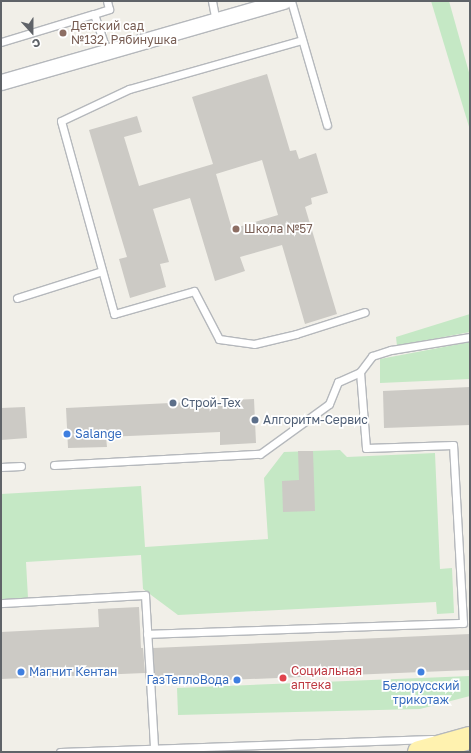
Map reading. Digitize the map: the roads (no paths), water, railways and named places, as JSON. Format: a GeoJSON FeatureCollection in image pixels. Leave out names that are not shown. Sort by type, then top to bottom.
{"type":"FeatureCollection","features":[{"type":"Feature","properties":{"kind":"main road"},"geometry":{"type":"LineString","coordinates":[[419,752],[470,738]]}},
{"type":"Feature","properties":{"kind":"main road"},"geometry":{"type":"LineString","coordinates":[[456,752],[470,738]]}},
{"type":"Feature","properties":{"kind":"street"},"geometry":{"type":"LineString","coordinates":[[1,82],[284,1]]}},
{"type":"Feature","properties":{"kind":"lane"},"geometry":{"type":"LineString","coordinates":[[1,42],[109,9],[107,1]]}},
{"type":"Feature","properties":{"kind":"lane"},"geometry":{"type":"LineString","coordinates":[[212,1],[216,20]]}},
{"type":"Feature","properties":{"kind":"lane"},"geometry":{"type":"LineString","coordinates":[[290,1],[327,125]]}},
{"type":"Feature","properties":{"kind":"lane"},"geometry":{"type":"LineString","coordinates":[[94,14],[107,52]]}},
{"type":"Feature","properties":{"kind":"lane"},"geometry":{"type":"LineString","coordinates":[[302,40],[129,89],[61,121],[114,314],[194,291],[219,339],[254,344],[296,334],[365,312]]}},
{"type":"Feature","properties":{"kind":"lane"},"geometry":{"type":"LineString","coordinates":[[17,298],[102,271]]}},
{"type":"Feature","properties":{"kind":"lane"},"geometry":{"type":"LineString","coordinates":[[54,465],[260,454],[329,404],[338,382],[360,372],[372,356],[391,350],[470,337]]}},
{"type":"Feature","properties":{"kind":"lane"},"geometry":{"type":"LineString","coordinates":[[147,634],[463,623],[453,445],[366,448],[360,372]]}},
{"type":"Feature","properties":{"kind":"lane"},"geometry":{"type":"LineString","coordinates":[[1,467],[21,466]]}},
{"type":"Feature","properties":{"kind":"lane"},"geometry":{"type":"LineString","coordinates":[[1,603],[145,596],[154,748]]}},
{"type":"Feature","properties":{"kind":"lane"},"geometry":{"type":"LineString","coordinates":[[60,752],[154,748],[304,745],[470,738]]}},
{"type":"Feature","properties":{"kind":"place","name":"Детский сад №132, Рябинушка"},"geometry":{"type":"Point","coordinates":[63,33]}},
{"type":"Feature","properties":{"kind":"place","name":"Школа №57"},"geometry":{"type":"Point","coordinates":[236,229]}},
{"type":"Feature","properties":{"kind":"place","name":"Строй-Тех"},"geometry":{"type":"Point","coordinates":[173,403]}},
{"type":"Feature","properties":{"kind":"place","name":"Алгоритм-Сервис"},"geometry":{"type":"Point","coordinates":[255,420]}},
{"type":"Feature","properties":{"kind":"place","name":"Salange"},"geometry":{"type":"Point","coordinates":[67,434]}},
{"type":"Feature","properties":{"kind":"place","name":"Магнит Кентан"},"geometry":{"type":"Point","coordinates":[21,672]}},
{"type":"Feature","properties":{"kind":"place","name":"Белорусский трикотаж"},"geometry":{"type":"Point","coordinates":[421,672]}},
{"type":"Feature","properties":{"kind":"place","name":"Социальная аптека"},"geometry":{"type":"Point","coordinates":[283,678]}},
{"type":"Feature","properties":{"kind":"place","name":"ГазТеплоВода"},"geometry":{"type":"Point","coordinates":[237,680]}}]}
